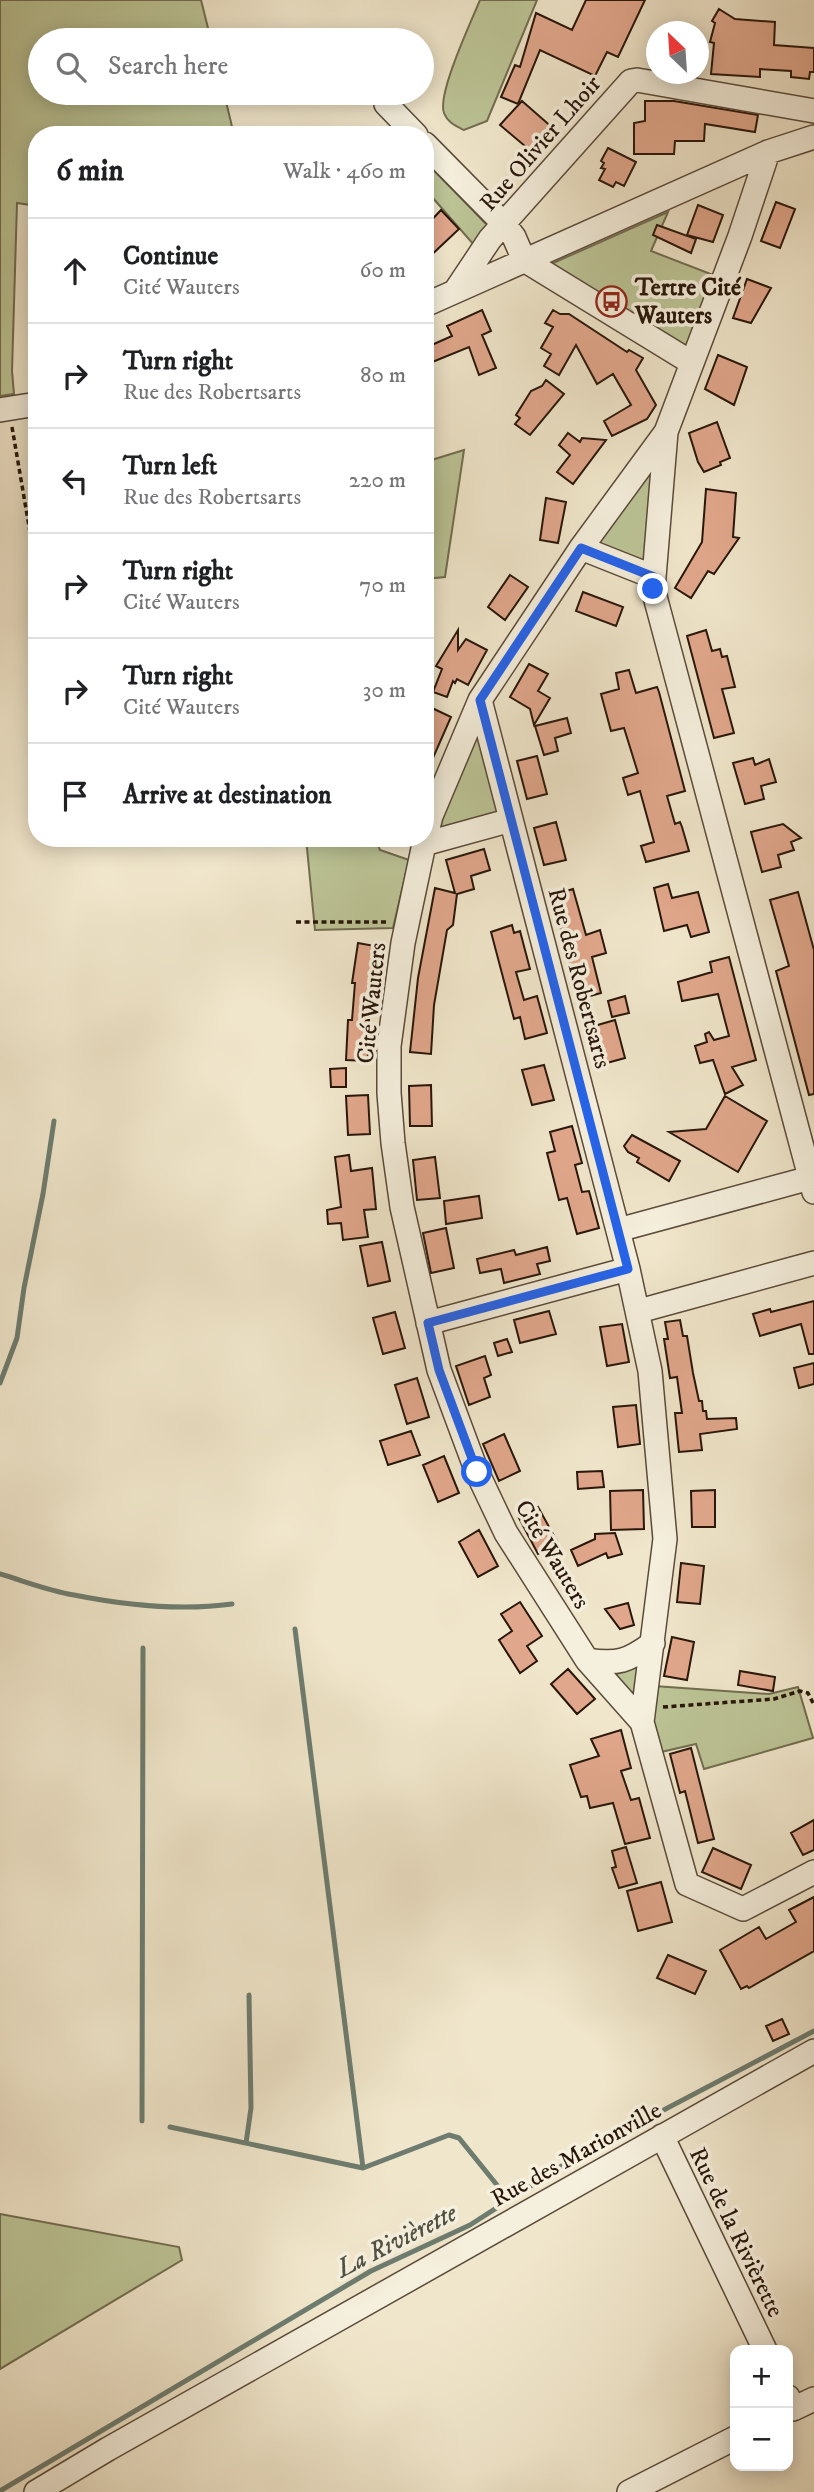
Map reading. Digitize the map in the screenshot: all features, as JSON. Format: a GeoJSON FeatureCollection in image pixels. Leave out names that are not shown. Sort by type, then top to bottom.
{"type":"FeatureCollection","features":[{"type":"Feature","properties":{"kind":"street","name":"Rue Olivier Lhoir"},"geometry":{"type":"LineString","coordinates":[[456,290],[490,239],[631,81],[638,80],[814,111]]}},
{"type":"Feature","properties":{"kind":"street"},"geometry":{"type":"LineString","coordinates":[[387,105],[407,126]]}},
{"type":"Feature","properties":{"kind":"street"},"geometry":{"type":"LineString","coordinates":[[434,301],[768,152],[814,137]]}},
{"type":"Feature","properties":{"kind":"street","name":"Cité Wauters"},"geometry":{"type":"LineString","coordinates":[[434,809],[480,700],[581,548],[666,432],[740,236],[768,152]]}},
{"type":"Feature","properties":{"kind":"street"},"geometry":{"type":"LineString","coordinates":[[434,153],[504,224],[514,237],[524,260],[692,363]]}},
{"type":"Feature","properties":{"kind":"street"},"geometry":{"type":"LineString","coordinates":[[4,410],[28,406]]}},
{"type":"Feature","properties":{"kind":"street","name":"Cité Wauters"},"geometry":{"type":"LineString","coordinates":[[618,1230],[812,1185],[653,589],[666,432]]}},
{"type":"Feature","properties":{"kind":"street"},"geometry":{"type":"LineString","coordinates":[[581,548],[654,577]]}},
{"type":"Feature","properties":{"kind":"street","name":"Rue des Robertsarts"},"geometry":{"type":"LineString","coordinates":[[480,700],[639,1311],[650,1371],[665,1539],[643,1715]]}},
{"type":"Feature","properties":{"kind":"street"},"geometry":{"type":"LineString","coordinates":[[434,841],[511,820]]}},
{"type":"Feature","properties":{"kind":"street","name":"Cité Wauters"},"geometry":{"type":"LineString","coordinates":[[423,847],[407,924],[389,1046],[393,1143],[402,1207],[439,1370],[477,1472],[506,1533],[587,1660],[643,1715],[687,1884],[743,1909],[814,1872]]}},
{"type":"Feature","properties":{"kind":"street"},"geometry":{"type":"LineString","coordinates":[[639,1311],[814,1263]]}},
{"type":"Feature","properties":{"kind":"street"},"geometry":{"type":"LineString","coordinates":[[428,1323],[628,1269]]}},
{"type":"Feature","properties":{"kind":"street"},"geometry":{"type":"LineString","coordinates":[[587,1660],[621,1662],[653,1643]]}},
{"type":"Feature","properties":{"kind":"street","name":"Rue des Marionville"},"geometry":{"type":"LineString","coordinates":[[36,2492],[814,2051]]}},
{"type":"Feature","properties":{"kind":"street","name":"Rue de la Rivièrette"},"geometry":{"type":"LineString","coordinates":[[662,2136],[763,2345]]}},
{"type":"Feature","properties":{"kind":"street"},"geometry":{"type":"LineString","coordinates":[[629,2492],[730,2441]]}},
{"type":"Feature","properties":{"kind":"path"},"geometry":{"type":"LineString","coordinates":[[4,410],[28,529]]}},
{"type":"Feature","properties":{"kind":"path"},"geometry":{"type":"LineString","coordinates":[[296,922],[376,921],[407,924]]}},
{"type":"Feature","properties":{"kind":"path"},"geometry":{"type":"LineString","coordinates":[[643,1715],[774,1699],[800,1691],[808,1693],[814,1705]]}},
{"type":"Feature","properties":{"kind":"green space"},"geometry":{"type":"Polygon","coordinates":[[[0,0],[201,0],[208,28],[28,28],[28,105],[227,105],[232,126],[28,126],[28,205],[17,203],[12,371],[14,394],[0,396],[0,0]]]}},
{"type":"Feature","properties":{"kind":"green space"},"geometry":{"type":"Polygon","coordinates":[[[480,0],[537,0],[487,121],[464,130],[452,124],[444,113],[443,104],[456,58],[480,0]]]}},
{"type":"Feature","properties":{"kind":"green space"},"geometry":{"type":"Polygon","coordinates":[[[434,170],[490,228],[474,245],[434,199],[434,170]]]}},
{"type":"Feature","properties":{"kind":"green space"},"geometry":{"type":"Polygon","coordinates":[[[668,212],[651,251],[716,276],[685,350],[551,264],[668,212]]]}},
{"type":"Feature","properties":{"kind":"green space"},"geometry":{"type":"Polygon","coordinates":[[[464,450],[445,577],[434,578],[434,459],[464,450]]]}},
{"type":"Feature","properties":{"kind":"green space"},"geometry":{"type":"Polygon","coordinates":[[[650,474],[654,477],[646,567],[594,542],[644,475],[650,474]]]}},
{"type":"Feature","properties":{"kind":"green space"},"geometry":{"type":"Polygon","coordinates":[[[479,735],[500,808],[496,816],[443,829],[439,824],[471,738],[479,735]]]}},
{"type":"Feature","properties":{"kind":"green space"},"geometry":{"type":"Polygon","coordinates":[[[307,847],[379,847],[380,850],[409,860],[393,928],[315,930],[307,847]]]}},
{"type":"Feature","properties":{"kind":"green space"},"geometry":{"type":"Polygon","coordinates":[[[632,1666],[638,1667],[635,1691],[628,1695],[614,1681],[616,1674],[632,1666]]]}},
{"type":"Feature","properties":{"kind":"green space"},"geometry":{"type":"Polygon","coordinates":[[[654,1686],[769,1694],[798,1687],[813,1738],[704,1769],[696,1744],[661,1752],[649,1717],[654,1686]]]}},
{"type":"Feature","properties":{"kind":"green space"},"geometry":{"type":"Polygon","coordinates":[[[0,2214],[179,2247],[182,2260],[0,2369],[0,2214]]]}},
{"type":"Feature","properties":{"kind":"building"},"geometry":{"type":"Polygon","coordinates":[[[586,0],[645,0],[618,57],[607,52],[595,76],[540,50],[518,104],[501,97],[515,65],[520,67],[536,13],[572,30],[586,0]]]}},
{"type":"Feature","properties":{"kind":"building"},"geometry":{"type":"Polygon","coordinates":[[[719,9],[735,19],[775,22],[774,45],[814,48],[814,72],[810,72],[809,79],[791,77],[791,71],[760,69],[760,77],[711,74],[714,43],[710,42],[715,23],[712,21],[719,9]]]}},
{"type":"Feature","properties":{"kind":"building"},"geometry":{"type":"Polygon","coordinates":[[[522,101],[554,129],[532,152],[500,125],[522,101]]]}},
{"type":"Feature","properties":{"kind":"building"},"geometry":{"type":"Polygon","coordinates":[[[645,101],[674,101],[758,115],[755,132],[705,124],[704,141],[675,141],[674,154],[634,154],[634,123],[645,121],[645,101]]]}},
{"type":"Feature","properties":{"kind":"building"},"geometry":{"type":"Polygon","coordinates":[[[608,148],[636,162],[624,186],[616,182],[613,187],[599,180],[605,169],[601,168],[604,163],[601,161],[608,148]]]}},
{"type":"Feature","properties":{"kind":"building"},"geometry":{"type":"Polygon","coordinates":[[[776,202],[795,209],[780,248],[761,241],[776,202]]]}},
{"type":"Feature","properties":{"kind":"building"},"geometry":{"type":"Polygon","coordinates":[[[698,205],[723,215],[713,242],[687,235],[698,205]]]}},
{"type":"Feature","properties":{"kind":"building"},"geometry":{"type":"Polygon","coordinates":[[[441,210],[459,229],[434,253],[434,217],[441,210]]]}},
{"type":"Feature","properties":{"kind":"building"},"geometry":{"type":"Polygon","coordinates":[[[657,225],[696,239],[691,253],[653,235],[657,225]]]}},
{"type":"Feature","properties":{"kind":"building"},"geometry":{"type":"Polygon","coordinates":[[[747,279],[771,288],[751,323],[733,318],[747,279]]]}},
{"type":"Feature","properties":{"kind":"building"},"geometry":{"type":"Polygon","coordinates":[[[482,310],[491,331],[482,335],[496,368],[479,375],[469,347],[434,361],[434,344],[452,336],[447,326],[482,310]]]}},
{"type":"Feature","properties":{"kind":"building"},"geometry":{"type":"Polygon","coordinates":[[[553,310],[560,314],[569,314],[627,352],[629,350],[643,358],[636,370],[656,405],[647,419],[612,436],[604,421],[631,405],[613,374],[597,384],[576,345],[559,375],[544,366],[551,354],[541,348],[553,327],[545,323],[553,310]]]}},
{"type":"Feature","properties":{"kind":"building"},"geometry":{"type":"Polygon","coordinates":[[[718,355],[747,367],[734,405],[705,389],[718,355]]]}},
{"type":"Feature","properties":{"kind":"building"},"geometry":{"type":"Polygon","coordinates":[[[546,380],[564,394],[530,435],[515,424],[520,418],[516,415],[531,391],[542,386],[546,380]]]}},
{"type":"Feature","properties":{"kind":"building"},"geometry":{"type":"Polygon","coordinates":[[[717,422],[730,458],[704,472],[689,433],[717,422]]]}},
{"type":"Feature","properties":{"kind":"building"},"geometry":{"type":"Polygon","coordinates":[[[568,433],[580,442],[582,438],[606,440],[573,484],[557,472],[570,455],[559,445],[568,433]]]}},
{"type":"Feature","properties":{"kind":"building"},"geometry":{"type":"Polygon","coordinates":[[[706,489],[736,493],[733,537],[739,538],[714,574],[708,571],[691,598],[675,588],[702,542],[706,489]]]}},
{"type":"Feature","properties":{"kind":"building"},"geometry":{"type":"Polygon","coordinates":[[[546,498],[566,502],[558,543],[540,540],[546,498]]]}},
{"type":"Feature","properties":{"kind":"building"},"geometry":{"type":"Polygon","coordinates":[[[510,575],[528,587],[505,620],[488,607],[510,575]]]}},
{"type":"Feature","properties":{"kind":"building"},"geometry":{"type":"Polygon","coordinates":[[[583,592],[623,607],[616,626],[576,611],[583,592]]]}},
{"type":"Feature","properties":{"kind":"building"},"geometry":{"type":"Polygon","coordinates":[[[458,630],[458,650],[466,639],[487,650],[468,685],[457,679],[455,683],[453,681],[447,697],[434,692],[442,669],[436,666],[458,630]]]}},
{"type":"Feature","properties":{"kind":"building"},"geometry":{"type":"Polygon","coordinates":[[[706,630],[712,651],[720,649],[722,657],[727,656],[735,687],[722,689],[734,733],[714,738],[687,636],[706,630]]]}},
{"type":"Feature","properties":{"kind":"building"},"geometry":{"type":"Polygon","coordinates":[[[529,664],[548,674],[538,691],[550,698],[534,725],[530,709],[510,697],[529,664]]]}},
{"type":"Feature","properties":{"kind":"building"},"geometry":{"type":"Polygon","coordinates":[[[629,670],[636,693],[657,687],[685,791],[667,796],[675,824],[680,822],[689,851],[646,862],[641,846],[654,842],[640,791],[628,795],[623,778],[638,773],[624,728],[611,731],[601,694],[619,689],[616,673],[629,670]]]}},
{"type":"Feature","properties":{"kind":"building"},"geometry":{"type":"Polygon","coordinates":[[[434,709],[451,717],[434,756],[434,709]]]}},
{"type":"Feature","properties":{"kind":"building"},"geometry":{"type":"Polygon","coordinates":[[[567,718],[571,733],[555,738],[558,751],[544,755],[535,726],[567,718]]]}},
{"type":"Feature","properties":{"kind":"building"},"geometry":{"type":"Polygon","coordinates":[[[537,756],[547,794],[527,799],[517,761],[537,756]]]}},
{"type":"Feature","properties":{"kind":"building"},"geometry":{"type":"Polygon","coordinates":[[[753,758],[755,765],[769,759],[776,782],[761,786],[764,799],[745,804],[733,763],[753,758]]]}},
{"type":"Feature","properties":{"kind":"building"},"geometry":{"type":"Polygon","coordinates":[[[556,822],[566,860],[544,865],[534,828],[556,822]]]}},
{"type":"Feature","properties":{"kind":"building"},"geometry":{"type":"Polygon","coordinates":[[[783,824],[801,838],[791,842],[794,850],[778,855],[781,867],[762,872],[751,832],[783,824]]]}},
{"type":"Feature","properties":{"kind":"building"},"geometry":{"type":"Polygon","coordinates":[[[484,849],[490,870],[471,876],[474,889],[457,894],[453,925],[447,930],[434,1005],[431,1054],[410,1052],[418,978],[435,888],[455,893],[446,860],[484,849]]]}},
{"type":"Feature","properties":{"kind":"building"},"geometry":{"type":"Polygon","coordinates":[[[668,884],[672,898],[698,892],[709,932],[691,937],[687,925],[664,931],[654,888],[668,884]]]}},
{"type":"Feature","properties":{"kind":"building"},"geometry":{"type":"Polygon","coordinates":[[[573,889],[586,935],[600,930],[606,953],[592,957],[601,993],[579,999],[552,895],[573,889]]]}},
{"type":"Feature","properties":{"kind":"building"},"geometry":{"type":"Polygon","coordinates":[[[798,892],[814,950],[814,1094],[809,1095],[776,971],[789,966],[770,900],[798,892]]]}},
{"type":"Feature","properties":{"kind":"building"},"geometry":{"type":"Polygon","coordinates":[[[512,925],[514,933],[520,931],[530,969],[516,972],[524,1000],[537,996],[547,1033],[525,1039],[520,1017],[514,1019],[491,932],[512,925]]]}},
{"type":"Feature","properties":{"kind":"building"},"geometry":{"type":"Polygon","coordinates":[[[358,943],[380,947],[374,986],[369,986],[366,1020],[369,1020],[368,1061],[346,1060],[358,943]]]}},
{"type":"Feature","properties":{"kind":"building"},"geometry":{"type":"Polygon","coordinates":[[[729,957],[756,1060],[732,1067],[743,1085],[725,1094],[713,1060],[700,1063],[695,1046],[707,1042],[705,1034],[709,1032],[714,1040],[729,1036],[718,994],[682,1001],[678,982],[712,972],[710,962],[729,957]]]}},
{"type":"Feature","properties":{"kind":"building"},"geometry":{"type":"Polygon","coordinates":[[[625,996],[629,1013],[612,1017],[608,1001],[625,996]]]}},
{"type":"Feature","properties":{"kind":"building"},"geometry":{"type":"Polygon","coordinates":[[[615,1020],[625,1058],[596,1066],[587,1028],[615,1020]]]}},
{"type":"Feature","properties":{"kind":"building"},"geometry":{"type":"Polygon","coordinates":[[[544,1065],[554,1100],[532,1105],[522,1070],[544,1065]]]}},
{"type":"Feature","properties":{"kind":"building"},"geometry":{"type":"Polygon","coordinates":[[[346,1068],[346,1087],[331,1087],[330,1069],[346,1068]]]}},
{"type":"Feature","properties":{"kind":"building"},"geometry":{"type":"Polygon","coordinates":[[[431,1085],[432,1126],[410,1126],[409,1086],[431,1085]]]}},
{"type":"Feature","properties":{"kind":"building"},"geometry":{"type":"Polygon","coordinates":[[[368,1095],[370,1134],[348,1135],[346,1096],[368,1095]]]}},
{"type":"Feature","properties":{"kind":"building"},"geometry":{"type":"Polygon","coordinates":[[[725,1096],[767,1121],[738,1172],[669,1132],[706,1129],[725,1096]]]}},
{"type":"Feature","properties":{"kind":"building"},"geometry":{"type":"Polygon","coordinates":[[[572,1126],[582,1163],[575,1165],[582,1192],[589,1191],[599,1228],[577,1234],[567,1198],[559,1200],[547,1153],[555,1151],[550,1132],[572,1126]]]}},
{"type":"Feature","properties":{"kind":"building"},"geometry":{"type":"Polygon","coordinates":[[[632,1135],[680,1161],[669,1181],[637,1162],[639,1158],[628,1152],[624,1146],[632,1135]]]}},
{"type":"Feature","properties":{"kind":"building"},"geometry":{"type":"Polygon","coordinates":[[[349,1155],[351,1171],[372,1168],[376,1209],[364,1210],[368,1237],[343,1240],[341,1223],[328,1224],[327,1210],[341,1207],[335,1157],[349,1155]]]}},
{"type":"Feature","properties":{"kind":"building"},"geometry":{"type":"Polygon","coordinates":[[[435,1157],[440,1198],[417,1200],[413,1160],[435,1157]]]}},
{"type":"Feature","properties":{"kind":"building"},"geometry":{"type":"Polygon","coordinates":[[[479,1196],[482,1218],[446,1224],[444,1201],[479,1196]]]}},
{"type":"Feature","properties":{"kind":"building"},"geometry":{"type":"Polygon","coordinates":[[[446,1228],[454,1268],[431,1273],[423,1233],[446,1228]]]}},
{"type":"Feature","properties":{"kind":"building"},"geometry":{"type":"Polygon","coordinates":[[[382,1242],[390,1281],[368,1286],[360,1246],[382,1242]]]}},
{"type":"Feature","properties":{"kind":"building"},"geometry":{"type":"Polygon","coordinates":[[[547,1247],[550,1261],[537,1264],[540,1274],[504,1283],[501,1269],[480,1273],[477,1259],[514,1250],[516,1255],[547,1247]]]}},
{"type":"Feature","properties":{"kind":"building"},"geometry":{"type":"Polygon","coordinates":[[[814,1301],[814,1354],[809,1354],[801,1324],[760,1336],[753,1314],[814,1301]]]}},
{"type":"Feature","properties":{"kind":"building"},"geometry":{"type":"Polygon","coordinates":[[[549,1311],[556,1334],[520,1343],[514,1320],[549,1311]]]}},
{"type":"Feature","properties":{"kind":"building"},"geometry":{"type":"Polygon","coordinates":[[[395,1312],[405,1348],[383,1354],[373,1318],[395,1312]]]}},
{"type":"Feature","properties":{"kind":"building"},"geometry":{"type":"Polygon","coordinates":[[[680,1320],[683,1336],[687,1336],[699,1401],[702,1401],[707,1419],[736,1418],[737,1429],[700,1434],[702,1450],[679,1452],[675,1413],[682,1413],[677,1377],[670,1378],[664,1339],[668,1339],[665,1322],[680,1320]]]}},
{"type":"Feature","properties":{"kind":"building"},"geometry":{"type":"Polygon","coordinates":[[[622,1324],[629,1362],[607,1366],[600,1327],[622,1324]]]}},
{"type":"Feature","properties":{"kind":"building"},"geometry":{"type":"Polygon","coordinates":[[[507,1339],[512,1352],[498,1356],[494,1343],[507,1339]]]}},
{"type":"Feature","properties":{"kind":"building"},"geometry":{"type":"Polygon","coordinates":[[[485,1356],[491,1375],[484,1378],[490,1397],[469,1405],[456,1366],[485,1356]]]}},
{"type":"Feature","properties":{"kind":"building"},"geometry":{"type":"Polygon","coordinates":[[[814,1363],[814,1384],[799,1388],[794,1368],[814,1363]]]}},
{"type":"Feature","properties":{"kind":"building"},"geometry":{"type":"Polygon","coordinates":[[[417,1378],[429,1417],[407,1424],[395,1385],[417,1378]]]}},
{"type":"Feature","properties":{"kind":"building"},"geometry":{"type":"Polygon","coordinates":[[[636,1405],[640,1444],[618,1447],[613,1407],[636,1405]]]}},
{"type":"Feature","properties":{"kind":"building"},"geometry":{"type":"Polygon","coordinates":[[[411,1431],[420,1455],[388,1465],[380,1441],[411,1431]]]}},
{"type":"Feature","properties":{"kind":"building"},"geometry":{"type":"Polygon","coordinates":[[[504,1434],[520,1471],[499,1481],[483,1444],[504,1434]]]}},
{"type":"Feature","properties":{"kind":"building"},"geometry":{"type":"Polygon","coordinates":[[[444,1456],[459,1493],[438,1502],[423,1465],[444,1456]]]}},
{"type":"Feature","properties":{"kind":"building"},"geometry":{"type":"Polygon","coordinates":[[[602,1471],[604,1487],[578,1489],[577,1472],[602,1471]]]}},
{"type":"Feature","properties":{"kind":"building"},"geometry":{"type":"Polygon","coordinates":[[[643,1490],[644,1529],[611,1530],[610,1491],[643,1490]]]}},
{"type":"Feature","properties":{"kind":"building"},"geometry":{"type":"Polygon","coordinates":[[[715,1490],[715,1527],[692,1527],[691,1491],[715,1490]]]}},
{"type":"Feature","properties":{"kind":"building"},"geometry":{"type":"Polygon","coordinates":[[[538,1507],[558,1543],[538,1554],[519,1518],[538,1507]]]}},
{"type":"Feature","properties":{"kind":"building"},"geometry":{"type":"Polygon","coordinates":[[[479,1530],[498,1566],[478,1577],[459,1542],[479,1530]]]}},
{"type":"Feature","properties":{"kind":"building"},"geometry":{"type":"Polygon","coordinates":[[[615,1533],[622,1554],[608,1558],[606,1553],[578,1566],[571,1550],[595,1539],[595,1534],[615,1533]]]}},
{"type":"Feature","properties":{"kind":"building"},"geometry":{"type":"Polygon","coordinates":[[[681,1563],[704,1566],[700,1604],[677,1602],[681,1563]]]}},
{"type":"Feature","properties":{"kind":"building"},"geometry":{"type":"Polygon","coordinates":[[[520,1602],[542,1636],[527,1646],[537,1661],[520,1673],[499,1640],[512,1631],[501,1614],[520,1602]]]}},
{"type":"Feature","properties":{"kind":"building"},"geometry":{"type":"Polygon","coordinates":[[[628,1603],[634,1625],[620,1629],[605,1609],[628,1603]]]}},
{"type":"Feature","properties":{"kind":"building"},"geometry":{"type":"Polygon","coordinates":[[[672,1637],[694,1642],[687,1680],[664,1676],[672,1637]]]}},
{"type":"Feature","properties":{"kind":"building"},"geometry":{"type":"Polygon","coordinates":[[[568,1669],[595,1699],[577,1714],[551,1684],[568,1669]]]}},
{"type":"Feature","properties":{"kind":"building"},"geometry":{"type":"Polygon","coordinates":[[[740,1671],[775,1677],[773,1691],[738,1685],[740,1671]]]}},
{"type":"Feature","properties":{"kind":"building"},"geometry":{"type":"Polygon","coordinates":[[[621,1730],[631,1768],[621,1771],[631,1800],[639,1798],[650,1838],[625,1844],[613,1803],[590,1808],[587,1796],[581,1797],[570,1765],[599,1756],[591,1739],[621,1730]]]}},
{"type":"Feature","properties":{"kind":"building"},"geometry":{"type":"Polygon","coordinates":[[[691,1748],[714,1839],[698,1843],[685,1791],[680,1793],[670,1754],[691,1748]]]}},
{"type":"Feature","properties":{"kind":"building"},"geometry":{"type":"Polygon","coordinates":[[[814,1820],[814,1850],[803,1855],[791,1833],[814,1820]]]}},
{"type":"Feature","properties":{"kind":"building"},"geometry":{"type":"Polygon","coordinates":[[[626,1847],[637,1883],[619,1888],[612,1868],[616,1867],[612,1851],[626,1847]]]}},
{"type":"Feature","properties":{"kind":"building"},"geometry":{"type":"Polygon","coordinates":[[[713,1848],[751,1865],[741,1889],[702,1872],[713,1848]]]}},
{"type":"Feature","properties":{"kind":"building"},"geometry":{"type":"Polygon","coordinates":[[[661,1882],[672,1922],[638,1931],[627,1891],[661,1882]]]}},
{"type":"Feature","properties":{"kind":"building"},"geometry":{"type":"Polygon","coordinates":[[[814,1897],[814,1951],[749,1988],[747,1986],[741,1989],[720,1950],[759,1927],[766,1939],[796,1922],[789,1910],[814,1897]]]}},
{"type":"Feature","properties":{"kind":"building"},"geometry":{"type":"Polygon","coordinates":[[[668,1955],[706,1971],[695,1994],[657,1978],[668,1955]]]}},
{"type":"Feature","properties":{"kind":"building"},"geometry":{"type":"Polygon","coordinates":[[[782,2019],[789,2034],[773,2041],[766,2026],[782,2019]]]}},
{"type":"Feature","properties":{"kind":"waterway"},"geometry":{"type":"LineString","coordinates":[[0,1383],[17,1338],[54,1121]]}},
{"type":"Feature","properties":{"kind":"waterway"},"geometry":{"type":"LineString","coordinates":[[0,1574],[55,1591],[113,1602],[173,1607],[232,1604]]}},
{"type":"Feature","properties":{"kind":"waterway"},"geometry":{"type":"LineString","coordinates":[[295,1629],[363,2168]]}},
{"type":"Feature","properties":{"kind":"waterway"},"geometry":{"type":"LineString","coordinates":[[142,2121],[143,1648]]}},
{"type":"Feature","properties":{"kind":"waterway"},"geometry":{"type":"LineString","coordinates":[[246,2143],[251,2108],[249,1995]]}},
{"type":"Feature","properties":{"kind":"waterway","name":"La Rivièrette"},"geometry":{"type":"LineString","coordinates":[[0,2491],[371,2271],[470,2225],[580,2154],[814,2031]]}},
{"type":"Feature","properties":{"kind":"waterway"},"geometry":{"type":"LineString","coordinates":[[170,2127],[363,2168],[449,2135],[459,2138],[506,2200]]}},
{"type":"Feature","properties":{"kind":"place","name":"Tertre Cité Wauters"},"geometry":{"type":"Point","coordinates":[612,301]}},
{"type":"Feature","properties":{"kind":"route"},"geometry":{"type":"LineString","coordinates":[[477,1472],[439,1370],[428,1323],[628,1269],[480,700],[581,548],[654,577],[653,589]]}}]}
